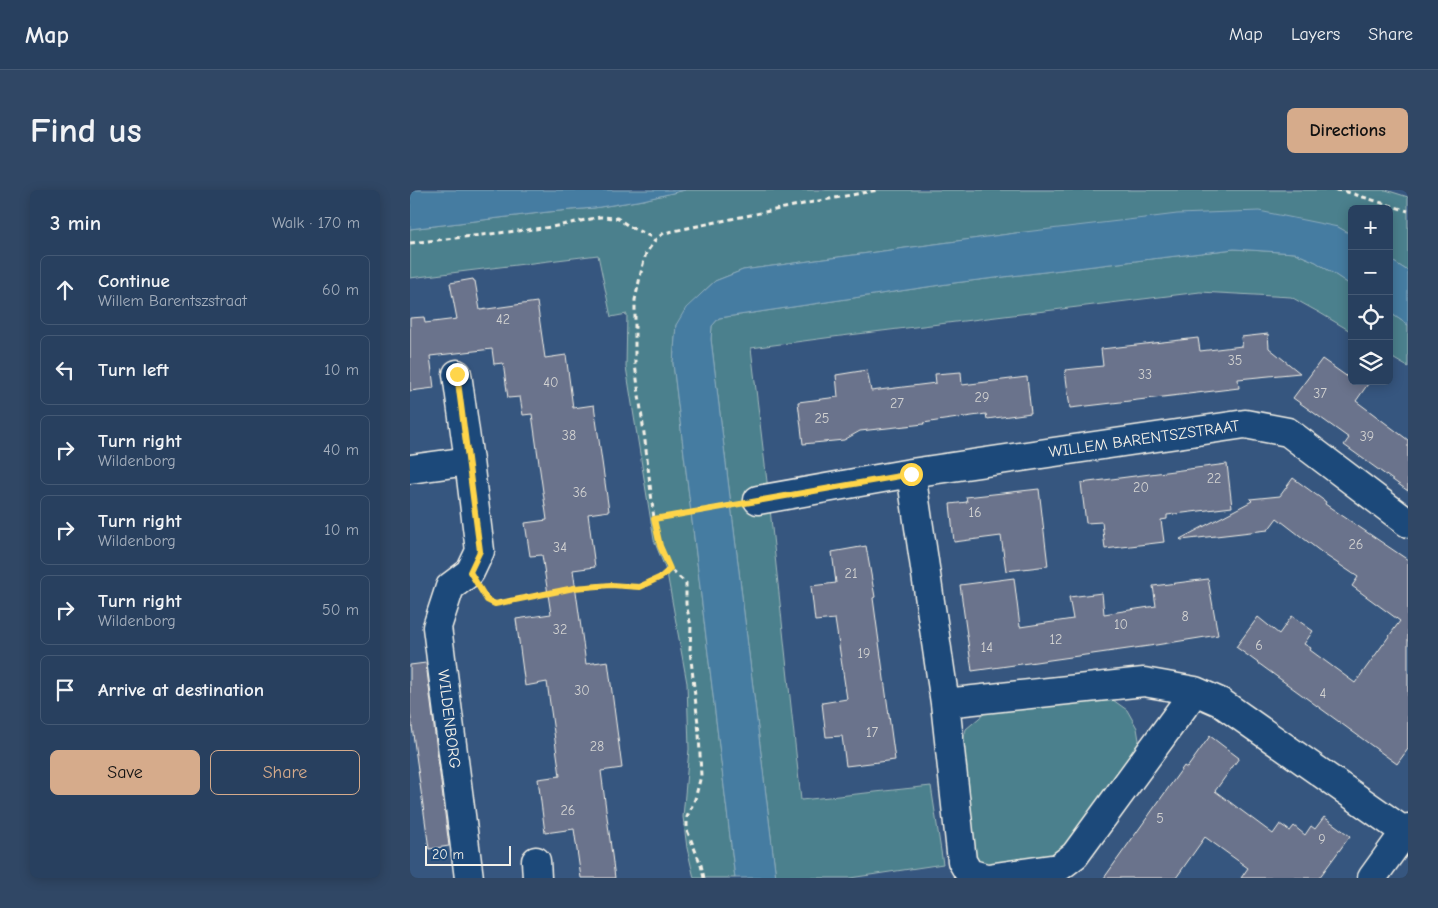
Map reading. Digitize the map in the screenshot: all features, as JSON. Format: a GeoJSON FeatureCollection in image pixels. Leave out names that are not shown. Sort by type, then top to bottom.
{"type":"FeatureCollection","features":[{"type":"Feature","properties":{"kind":"street","name":"WILDENBORG"},"geometry":{"type":"LineString","coordinates":[[457,374],[480,551],[470,572],[450,587],[437,627],[469,878]]}},
{"type":"Feature","properties":{"kind":"street","name":"WILLEM BARENTSZSTRAAT"},"geometry":{"type":"LineString","coordinates":[[758,500],[911,474],[1245,424],[1288,432],[1408,523]]}},
{"type":"Feature","properties":{"kind":"street"},"geometry":{"type":"LineString","coordinates":[[410,469],[469,461]]}},
{"type":"Feature","properties":{"kind":"street"},"geometry":{"type":"LineString","coordinates":[[911,474],[945,703],[962,861],[969,873],[987,878],[1058,868],[1075,855],[1195,691]]}},
{"type":"Feature","properties":{"kind":"street"},"geometry":{"type":"LineString","coordinates":[[945,703],[1144,682],[1195,691],[1220,702],[1407,830],[1372,878]]}},
{"type":"Feature","properties":{"kind":"path"},"geometry":{"type":"LineString","coordinates":[[704,878],[687,830],[687,817],[695,799],[701,776],[690,650],[691,626],[686,604],[686,583],[670,569],[660,546],[654,519],[635,364],[635,300],[646,253],[656,239],[664,233],[674,230],[878,190]]}},
{"type":"Feature","properties":{"kind":"path"},"geometry":{"type":"LineString","coordinates":[[1336,190],[1408,211]]}},
{"type":"Feature","properties":{"kind":"path"},"geometry":{"type":"LineString","coordinates":[[410,243],[552,227],[600,217],[618,218],[630,227],[656,239]]}},
{"type":"Feature","properties":{"kind":"path"},"geometry":{"type":"LineString","coordinates":[[654,519],[758,500]]}},
{"type":"Feature","properties":{"kind":"path"},"geometry":{"type":"LineString","coordinates":[[470,572],[487,600],[495,604],[574,588],[611,585],[639,587],[661,577],[670,569]]}},
{"type":"Feature","properties":{"kind":"green space"},"geometry":{"type":"Polygon","coordinates":[[[685,190],[1386,190],[1408,197],[1408,271],[1393,262],[1393,205],[1348,205],[1348,233],[1338,227],[1016,233],[743,270],[715,281],[701,294],[676,325],[673,363],[735,878],[694,878],[687,848],[683,817],[689,749],[687,683],[667,573],[654,540],[626,367],[627,314],[611,317],[598,255],[410,278],[410,229],[594,208],[643,200],[685,190]]]}},
{"type":"Feature","properties":{"kind":"green space"},"geometry":{"type":"Polygon","coordinates":[[[1234,249],[1295,253],[1316,262],[1348,283],[1348,330],[1291,297],[1200,292],[751,348],[801,800],[931,786],[943,864],[850,878],[776,878],[711,339],[712,326],[719,318],[954,283],[1234,249]]]}},
{"type":"Feature","properties":{"kind":"green space"},"geometry":{"type":"Polygon","coordinates":[[[1393,315],[1408,325],[1408,367],[1393,358],[1393,315]]]}},
{"type":"Feature","properties":{"kind":"green space"},"geometry":{"type":"Polygon","coordinates":[[[1097,696],[1113,700],[1127,710],[1137,728],[1139,740],[1136,754],[1055,859],[983,864],[973,856],[959,756],[966,729],[985,713],[1097,696]]]}},
{"type":"Feature","properties":{"kind":"water"},"geometry":{"type":"Polygon","coordinates":[[[410,190],[685,190],[643,200],[594,208],[410,229],[410,190]]]}},
{"type":"Feature","properties":{"kind":"water"},"geometry":{"type":"Polygon","coordinates":[[[1259,211],[1338,227],[1348,233],[1348,283],[1316,262],[1295,253],[1234,249],[954,283],[719,318],[712,326],[711,339],[776,878],[735,878],[673,363],[676,325],[686,308],[715,281],[743,270],[1016,233],[1177,214],[1259,211]]]}},
{"type":"Feature","properties":{"kind":"water"},"geometry":{"type":"Polygon","coordinates":[[[1393,262],[1408,271],[1408,325],[1393,315],[1393,262]]]}},
{"type":"Feature","properties":{"kind":"building"},"geometry":{"type":"Polygon","coordinates":[[[473,279],[475,281],[480,310],[537,302],[545,358],[566,355],[573,408],[594,405],[609,511],[588,514],[595,567],[573,570],[586,664],[608,661],[622,768],[601,771],[615,878],[581,878],[574,829],[545,833],[538,779],[560,776],[547,682],[525,686],[516,619],[551,614],[542,555],[530,556],[525,523],[547,520],[532,414],[523,415],[520,397],[508,398],[503,363],[494,364],[492,349],[430,356],[434,388],[410,391],[410,318],[424,317],[425,323],[457,319],[450,283],[473,279]]]}},
{"type":"Feature","properties":{"kind":"building"},"geometry":{"type":"Polygon","coordinates":[[[1268,334],[1269,348],[1300,373],[1238,379],[1239,388],[1070,408],[1065,370],[1103,366],[1101,349],[1198,338],[1200,351],[1242,346],[1241,337],[1268,334]]]}},
{"type":"Feature","properties":{"kind":"building"},"geometry":{"type":"Polygon","coordinates":[[[1322,359],[1348,377],[1348,385],[1367,385],[1356,401],[1408,440],[1408,491],[1344,445],[1349,438],[1293,398],[1322,359]]]}},
{"type":"Feature","properties":{"kind":"building"},"geometry":{"type":"Polygon","coordinates":[[[867,370],[871,391],[936,383],[935,374],[961,372],[962,385],[1027,377],[1031,413],[987,419],[986,414],[924,424],[860,431],[844,440],[803,444],[798,402],[838,397],[836,375],[867,370]]]}},
{"type":"Feature","properties":{"kind":"building"},"geometry":{"type":"Polygon","coordinates":[[[1227,464],[1232,507],[1167,515],[1167,519],[1161,520],[1164,542],[1105,549],[1102,522],[1086,523],[1081,483],[1227,464]]]}},
{"type":"Feature","properties":{"kind":"building"},"geometry":{"type":"Polygon","coordinates":[[[1293,478],[1326,502],[1325,504],[1408,560],[1408,749],[1397,764],[1236,647],[1258,617],[1279,634],[1292,616],[1313,631],[1304,644],[1355,683],[1400,621],[1352,586],[1358,577],[1325,555],[1277,518],[1268,530],[1180,539],[1252,501],[1250,499],[1280,496],[1293,478]]]}},
{"type":"Feature","properties":{"kind":"building"},"geometry":{"type":"Polygon","coordinates":[[[1039,489],[1048,566],[1006,571],[1001,536],[954,542],[950,504],[967,502],[966,497],[1039,489]]]}},
{"type":"Feature","properties":{"kind":"building"},"geometry":{"type":"Polygon","coordinates":[[[866,546],[875,597],[873,598],[895,760],[846,766],[842,736],[826,737],[822,703],[847,699],[835,619],[815,621],[811,586],[836,583],[832,552],[866,546]]]}},
{"type":"Feature","properties":{"kind":"building"},"geometry":{"type":"Polygon","coordinates":[[[1014,578],[1020,627],[1073,619],[1069,597],[1102,593],[1104,614],[1156,606],[1153,586],[1208,579],[1218,635],[972,671],[960,585],[1014,578]]]}},
{"type":"Feature","properties":{"kind":"building"},"geometry":{"type":"Polygon","coordinates":[[[426,663],[449,846],[429,849],[410,712],[410,665],[426,663]]]}},
{"type":"Feature","properties":{"kind":"building"},"geometry":{"type":"Polygon","coordinates":[[[1210,736],[1239,758],[1215,791],[1273,834],[1280,824],[1290,831],[1294,826],[1305,835],[1311,826],[1315,829],[1324,817],[1350,836],[1319,878],[1241,878],[1248,868],[1205,837],[1176,878],[1104,878],[1184,766],[1187,768],[1210,736]]]}},
{"type":"Feature","properties":{"kind":"route"},"geometry":{"type":"LineString","coordinates":[[457,374],[480,551],[470,572],[487,600],[495,604],[574,588],[611,585],[639,587],[661,577],[670,569],[660,546],[654,519],[911,474]]}}]}
